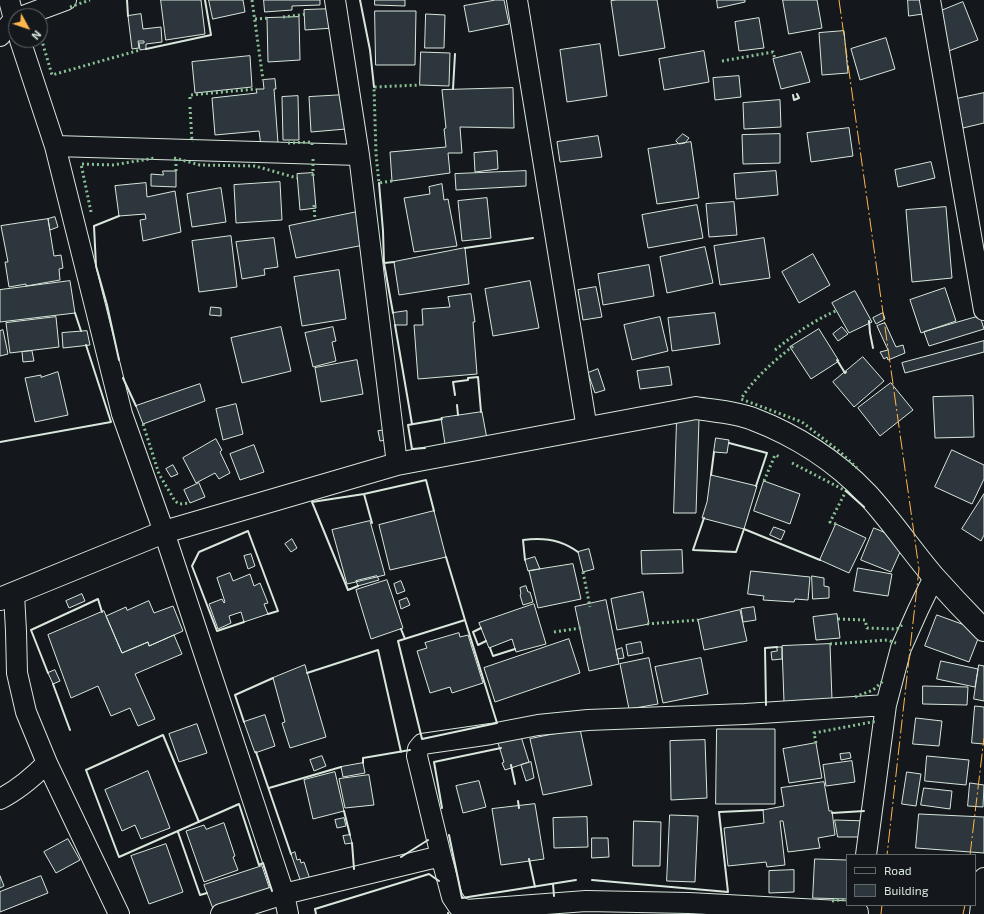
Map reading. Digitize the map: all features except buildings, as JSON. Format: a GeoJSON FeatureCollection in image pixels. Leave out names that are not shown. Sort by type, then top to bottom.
{"type":"FeatureCollection","features":[{"type":"Feature","properties":{"kind":"street"},"geometry":{"type":"LineString","coordinates":[[46,8],[66,0]]}},
{"type":"Feature","properties":{"kind":"street"},"geometry":{"type":"LineString","coordinates":[[335,0],[358,154],[396,464]]}},
{"type":"Feature","properties":{"kind":"street"},"geometry":{"type":"LineString","coordinates":[[517,0],[587,429]]}},
{"type":"Feature","properties":{"kind":"street"},"geometry":{"type":"LineString","coordinates":[[930,0],[984,310]]}},
{"type":"Feature","properties":{"kind":"street"},"geometry":{"type":"LineString","coordinates":[[0,36],[8,28]]}},
{"type":"Feature","properties":{"kind":"street"},"geometry":{"type":"LineString","coordinates":[[23,48],[55,146],[122,414],[164,532],[284,894],[288,914]]}},
{"type":"Feature","properties":{"kind":"street"},"geometry":{"type":"LineString","coordinates":[[55,146],[358,154]]}},
{"type":"Feature","properties":{"kind":"street"},"geometry":{"type":"LineString","coordinates":[[118,914],[47,763],[26,712],[17,673],[16,631],[7,596],[164,532],[396,464],[696,408],[752,418],[785,434],[822,455],[846,474],[867,494],[934,577],[984,630]]}},
{"type":"Feature","properties":{"kind":"street"},"geometry":{"type":"LineString","coordinates":[[866,854],[886,705],[901,648],[934,577]]}},
{"type":"Feature","properties":{"kind":"street"},"geometry":{"type":"LineString","coordinates":[[858,910],[689,903],[585,908],[466,910],[458,906],[452,897],[417,756],[418,749],[422,744],[491,734],[538,725],[588,720],[745,714],[886,705]]}},
{"type":"Feature","properties":{"kind":"street"},"geometry":{"type":"LineString","coordinates":[[0,799],[12,793],[34,776],[47,763]]}},
{"type":"Feature","properties":{"kind":"street"},"geometry":{"type":"LineString","coordinates":[[221,914],[284,894],[441,856]]}},
{"type":"Feature","properties":{"kind":"street"},"geometry":{"type":"LineString","coordinates":[[980,914],[984,878]]}},
{"type":"Feature","properties":{"kind":"hedge"},"geometry":{"type":"LineString","coordinates":[[70,7],[90,0]]}},
{"type":"Feature","properties":{"kind":"hedge"},"geometry":{"type":"LineString","coordinates":[[252,0],[263,80]]}},
{"type":"Feature","properties":{"kind":"hedge"},"geometry":{"type":"LineString","coordinates":[[283,17],[307,14]]}},
{"type":"Feature","properties":{"kind":"hedge"},"geometry":{"type":"LineString","coordinates":[[255,19],[269,18]]}},
{"type":"Feature","properties":{"kind":"hedge"},"geometry":{"type":"LineString","coordinates":[[44,48],[52,75],[140,50]]}},
{"type":"Feature","properties":{"kind":"hedge"},"geometry":{"type":"LineString","coordinates":[[722,61],[773,52],[775,59]]}},
{"type":"Feature","properties":{"kind":"hedge"},"geometry":{"type":"LineString","coordinates":[[392,181],[379,183],[376,154],[374,87],[420,85]]}},
{"type":"Feature","properties":{"kind":"hedge"},"geometry":{"type":"LineString","coordinates":[[190,99],[190,95],[256,89]]}},
{"type":"Feature","properties":{"kind":"hedge"},"geometry":{"type":"LineString","coordinates":[[190,107],[192,142]]}},
{"type":"Feature","properties":{"kind":"hedge"},"geometry":{"type":"LineString","coordinates":[[288,143],[312,142],[312,146]]}},
{"type":"Feature","properties":{"kind":"hedge"},"geometry":{"type":"LineString","coordinates":[[91,212],[81,164],[113,165],[155,158]]}},
{"type":"Feature","properties":{"kind":"hedge"},"geometry":{"type":"LineString","coordinates":[[174,158],[200,165],[255,166],[297,178]]}},
{"type":"Feature","properties":{"kind":"hedge"},"geometry":{"type":"LineString","coordinates":[[176,159],[176,171]]}},
{"type":"Feature","properties":{"kind":"hedge"},"geometry":{"type":"LineString","coordinates":[[313,159],[313,176]]}},
{"type":"Feature","properties":{"kind":"hedge"},"geometry":{"type":"LineString","coordinates":[[314,205],[315,220]]}},
{"type":"Feature","properties":{"kind":"hedge"},"geometry":{"type":"LineString","coordinates":[[775,350],[805,328],[838,310]]}},
{"type":"Feature","properties":{"kind":"hedge"},"geometry":{"type":"LineString","coordinates":[[793,346],[758,377],[741,399],[802,422],[839,451],[857,468]]}},
{"type":"Feature","properties":{"kind":"hedge"},"geometry":{"type":"LineString","coordinates":[[143,424],[159,474],[175,501],[179,504],[190,503]]}},
{"type":"Feature","properties":{"kind":"hedge"},"geometry":{"type":"LineString","coordinates":[[764,481],[775,455],[780,457]]}},
{"type":"Feature","properties":{"kind":"hedge"},"geometry":{"type":"LineString","coordinates":[[792,463],[846,491],[830,522],[836,524]]}},
{"type":"Feature","properties":{"kind":"hedge"},"geometry":{"type":"LineString","coordinates":[[583,572],[590,607]]}},
{"type":"Feature","properties":{"kind":"hedge"},"geometry":{"type":"LineString","coordinates":[[838,619],[865,620],[867,628],[897,629],[902,625]]}},
{"type":"Feature","properties":{"kind":"hedge"},"geometry":{"type":"LineString","coordinates":[[647,624],[698,620]]}},
{"type":"Feature","properties":{"kind":"hedge"},"geometry":{"type":"LineString","coordinates":[[554,632],[581,628]]}},
{"type":"Feature","properties":{"kind":"hedge"},"geometry":{"type":"LineString","coordinates":[[830,644],[887,640],[896,643]]}},
{"type":"Feature","properties":{"kind":"hedge"},"geometry":{"type":"LineString","coordinates":[[855,697],[873,690],[883,681]]}},
{"type":"Feature","properties":{"kind":"hedge"},"geometry":{"type":"LineString","coordinates":[[816,743],[814,733],[877,721]]}},
{"type":"Feature","properties":{"kind":"hedge"},"geometry":{"type":"LineString","coordinates":[[832,901],[846,899]]}},
{"type":"Feature","properties":{"kind":"wall"},"geometry":{"type":"LineString","coordinates":[[127,0],[128,16]]}},
{"type":"Feature","properties":{"kind":"wall"},"geometry":{"type":"LineString","coordinates":[[146,49],[211,35],[205,0]]}},
{"type":"Feature","properties":{"kind":"wall"},"geometry":{"type":"LineString","coordinates":[[360,0],[370,50],[374,87]]}},
{"type":"Feature","properties":{"kind":"wall"},"geometry":{"type":"LineString","coordinates":[[453,89],[455,54]]}},
{"type":"Feature","properties":{"kind":"wall"},"geometry":{"type":"LineString","coordinates":[[793,95],[794,100],[799,98],[797,94]]}},
{"type":"Feature","properties":{"kind":"wall"},"geometry":{"type":"LineString","coordinates":[[379,183],[384,263]]}},
{"type":"Feature","properties":{"kind":"wall"},"geometry":{"type":"LineString","coordinates":[[119,216],[94,226],[96,266],[107,305],[119,360]]}},
{"type":"Feature","properties":{"kind":"wall"},"geometry":{"type":"LineString","coordinates":[[465,248],[533,238]]}},
{"type":"Feature","properties":{"kind":"wall"},"geometry":{"type":"LineString","coordinates":[[393,313],[384,263],[394,262]]}},
{"type":"Feature","properties":{"kind":"wall"},"geometry":{"type":"LineString","coordinates":[[75,313],[81,331]]}},
{"type":"Feature","properties":{"kind":"wall"},"geometry":{"type":"LineString","coordinates":[[869,321],[873,348]]}},
{"type":"Feature","properties":{"kind":"wall"},"geometry":{"type":"LineString","coordinates":[[395,325],[412,424]]}},
{"type":"Feature","properties":{"kind":"wall"},"geometry":{"type":"LineString","coordinates":[[0,442],[111,422],[86,345]]}},
{"type":"Feature","properties":{"kind":"wall"},"geometry":{"type":"LineString","coordinates":[[837,360],[845,373],[846,372]]}},
{"type":"Feature","properties":{"kind":"wall"},"geometry":{"type":"LineString","coordinates":[[455,395],[453,382],[478,377],[481,412]]}},
{"type":"Feature","properties":{"kind":"wall"},"geometry":{"type":"LineString","coordinates":[[123,378],[136,406]]}},
{"type":"Feature","properties":{"kind":"wall"},"geometry":{"type":"LineString","coordinates":[[457,405],[458,415]]}},
{"type":"Feature","properties":{"kind":"wall"},"geometry":{"type":"LineString","coordinates":[[425,448],[412,449],[408,425],[442,419]]}},
{"type":"Feature","properties":{"kind":"wall"},"geometry":{"type":"LineString","coordinates":[[729,443],[767,453],[756,486]]}},
{"type":"Feature","properties":{"kind":"wall"},"geometry":{"type":"LineString","coordinates":[[711,475],[714,452]]}},
{"type":"Feature","properties":{"kind":"wall"},"geometry":{"type":"LineString","coordinates":[[364,494],[426,480],[434,511]]}},
{"type":"Feature","properties":{"kind":"wall"},"geometry":{"type":"LineString","coordinates":[[846,491],[864,507]]}},
{"type":"Feature","properties":{"kind":"wall"},"geometry":{"type":"LineString","coordinates":[[358,586],[348,590],[312,502],[364,494],[372,523]]}},
{"type":"Feature","properties":{"kind":"wall"},"geometry":{"type":"LineString","coordinates":[[704,518],[693,550],[736,552],[744,529],[820,560]]}},
{"type":"Feature","properties":{"kind":"wall"},"geometry":{"type":"LineString","coordinates":[[244,622],[217,631],[192,566],[199,552],[248,531],[278,611],[268,614]]}},
{"type":"Feature","properties":{"kind":"wall"},"geometry":{"type":"LineString","coordinates":[[525,560],[523,540],[552,540],[565,544],[578,552]]}},
{"type":"Feature","properties":{"kind":"wall"},"geometry":{"type":"LineString","coordinates":[[446,557],[465,620]]}},
{"type":"Feature","properties":{"kind":"wall"},"geometry":{"type":"LineString","coordinates":[[48,673],[31,630],[98,599],[102,612]]}},
{"type":"Feature","properties":{"kind":"wall"},"geometry":{"type":"LineString","coordinates":[[465,620],[497,723],[422,739],[398,641],[465,620]]}},
{"type":"Feature","properties":{"kind":"wall"},"geometry":{"type":"LineString","coordinates":[[481,628],[473,632],[478,645],[486,641]]}},
{"type":"Feature","properties":{"kind":"wall"},"geometry":{"type":"LineString","coordinates":[[401,629],[405,639]]}},
{"type":"Feature","properties":{"kind":"wall"},"geometry":{"type":"LineString","coordinates":[[766,705],[765,648],[777,647]]}},
{"type":"Feature","properties":{"kind":"wall"},"geometry":{"type":"LineString","coordinates":[[490,648],[493,656],[515,649]]}},
{"type":"Feature","properties":{"kind":"wall"},"geometry":{"type":"LineString","coordinates":[[307,673],[378,650],[401,752]]}},
{"type":"Feature","properties":{"kind":"wall"},"geometry":{"type":"LineString","coordinates":[[244,722],[235,695],[273,678]]}},
{"type":"Feature","properties":{"kind":"wall"},"geometry":{"type":"LineString","coordinates":[[53,684],[70,730]]}},
{"type":"Feature","properties":{"kind":"wall"},"geometry":{"type":"LineString","coordinates":[[199,822],[163,735],[86,770],[119,857],[239,804],[259,865],[263,863],[272,891]]}},
{"type":"Feature","properties":{"kind":"wall"},"geometry":{"type":"LineString","coordinates":[[442,808],[434,762],[501,748]]}},
{"type":"Feature","properties":{"kind":"wall"},"geometry":{"type":"LineString","coordinates":[[363,763],[363,758],[410,750]]}},
{"type":"Feature","properties":{"kind":"wall"},"geometry":{"type":"LineString","coordinates":[[256,752],[291,854]]}},
{"type":"Feature","properties":{"kind":"wall"},"geometry":{"type":"LineString","coordinates":[[511,765],[515,784]]}},
{"type":"Feature","properties":{"kind":"wall"},"geometry":{"type":"LineString","coordinates":[[269,788],[341,767]]}},
{"type":"Feature","properties":{"kind":"wall"},"geometry":{"type":"LineString","coordinates":[[518,801],[519,808]]}},
{"type":"Feature","properties":{"kind":"wall"},"geometry":{"type":"LineString","coordinates":[[592,880],[728,892],[719,812],[763,810]]}},
{"type":"Feature","properties":{"kind":"wall"},"geometry":{"type":"LineString","coordinates":[[344,811],[350,835]]}},
{"type":"Feature","properties":{"kind":"wall"},"geometry":{"type":"LineString","coordinates":[[832,813],[864,811]]}},
{"type":"Feature","properties":{"kind":"wall"},"geometry":{"type":"LineString","coordinates":[[178,832],[200,895],[207,893]]}},
{"type":"Feature","properties":{"kind":"wall"},"geometry":{"type":"LineString","coordinates":[[449,835],[462,898],[576,880]]}},
{"type":"Feature","properties":{"kind":"wall"},"geometry":{"type":"LineString","coordinates":[[401,857],[428,840]]}},
{"type":"Feature","properties":{"kind":"wall"},"geometry":{"type":"LineString","coordinates":[[352,843],[354,869]]}},
{"type":"Feature","properties":{"kind":"wall"},"geometry":{"type":"LineString","coordinates":[[529,859],[535,887]]}},
{"type":"Feature","properties":{"kind":"wall"},"geometry":{"type":"LineString","coordinates":[[316,914],[315,909],[429,874],[439,881]]}},
{"type":"Feature","properties":{"kind":"wall"},"geometry":{"type":"LineString","coordinates":[[553,884],[554,896]]}},
{"type":"Feature","properties":{"kind":"power"},"geometry":{"type":"LineString","coordinates":[[839,0],[919,569],[887,854]]}},
{"type":"Feature","properties":{"kind":"power"},"geometry":{"type":"LineString","coordinates":[[970,854],[984,738]]}},
{"type":"Feature","properties":{"kind":"power"},"geometry":{"type":"LineString","coordinates":[[881,914],[882,906]]}},
{"type":"Feature","properties":{"kind":"power"},"geometry":{"type":"LineString","coordinates":[[963,914],[965,906]]}}]}
